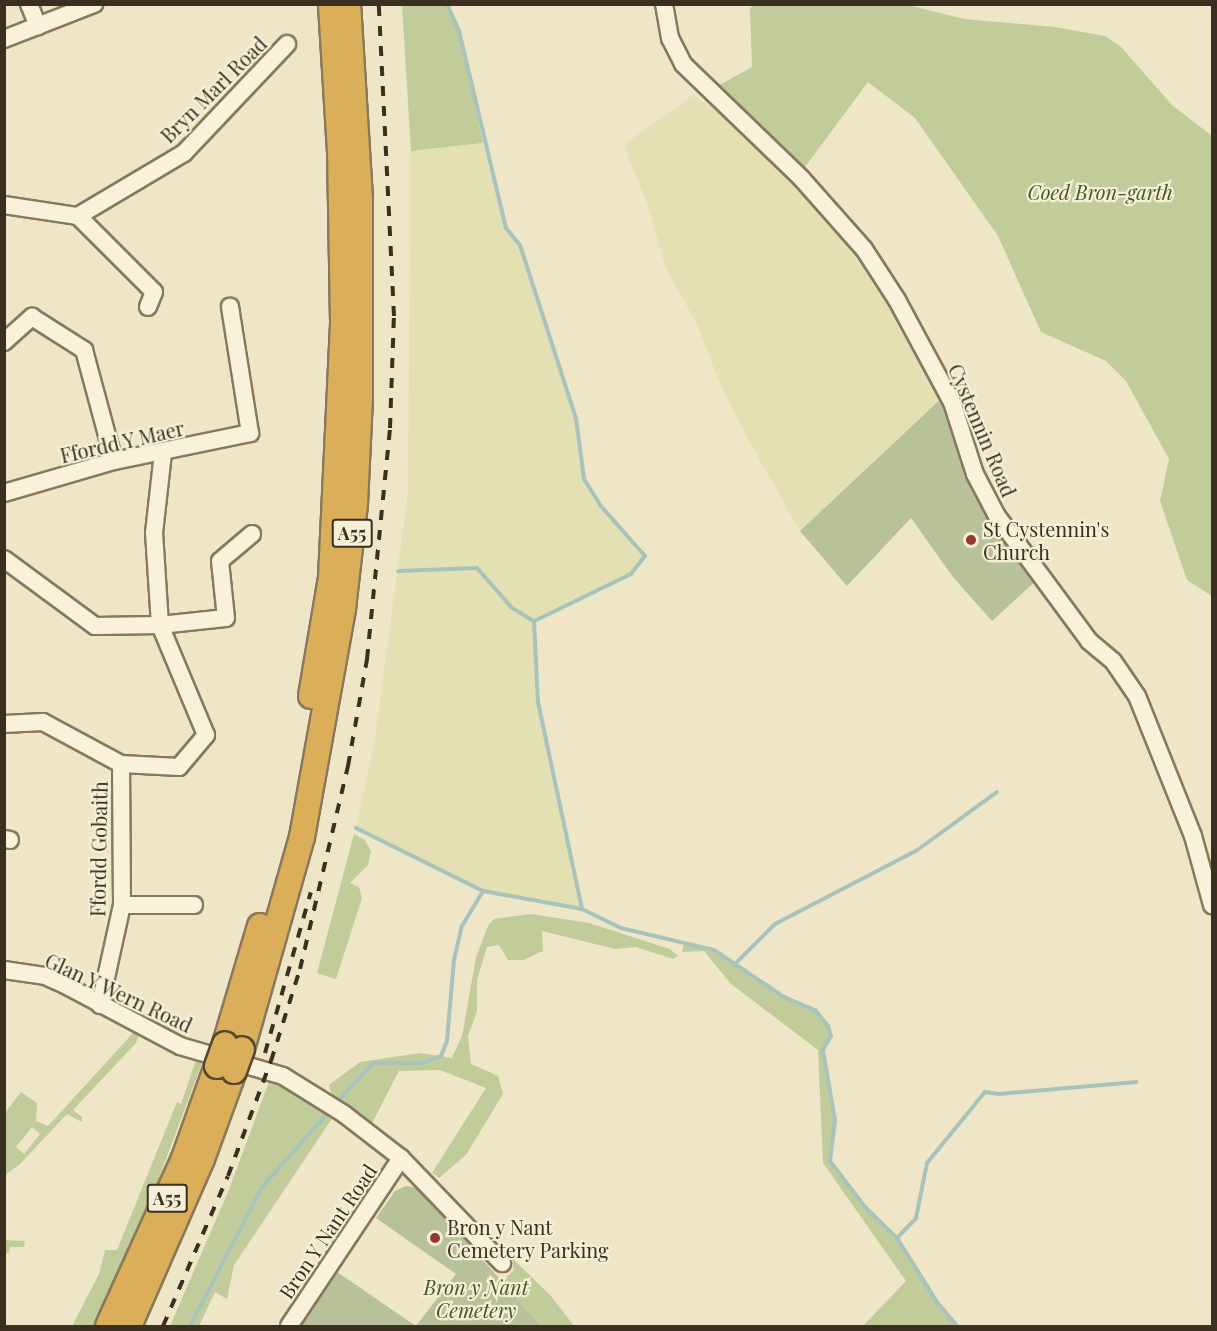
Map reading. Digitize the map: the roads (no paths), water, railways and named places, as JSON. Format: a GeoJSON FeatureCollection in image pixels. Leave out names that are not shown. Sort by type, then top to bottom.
{"type":"FeatureCollection","features":[{"type":"Feature","properties":{"kind":"highway","name":"A55"},"geometry":{"type":"LineString","coordinates":[[129,1326],[202,1159],[230,1058],[288,835],[331,578],[343,321],[340,152],[331,4]]}},
{"type":"Feature","properties":{"kind":"highway","name":"A55"},"geometry":{"type":"LineString","coordinates":[[108,1326],[230,1058],[302,837],[344,608],[355,504],[360,398],[360,199],[348,4]]}},
{"type":"Feature","properties":{"kind":"street"},"geometry":{"type":"LineString","coordinates":[[29,4],[38,27]]}},
{"type":"Feature","properties":{"kind":"street"},"geometry":{"type":"LineString","coordinates":[[4,39],[94,4]]}},
{"type":"Feature","properties":{"kind":"street","name":"Cystennin Road"},"geometry":{"type":"LineString","coordinates":[[664,4],[670,38],[683,64],[802,179],[864,249],[897,300],[952,402],[975,474],[997,516],[1089,641],[1113,660],[1137,696],[1193,836],[1212,905]]}},
{"type":"Feature","properties":{"kind":"street","name":"Bryn Marl Road"},"geometry":{"type":"LineString","coordinates":[[78,216],[184,153],[287,44]]}},
{"type":"Feature","properties":{"kind":"street"},"geometry":{"type":"LineString","coordinates":[[4,205],[78,216],[154,291],[148,307]]}},
{"type":"Feature","properties":{"kind":"street","name":"Ffordd Y Maer"},"geometry":{"type":"LineString","coordinates":[[4,493],[114,461],[163,453],[250,433],[230,307]]}},
{"type":"Feature","properties":{"kind":"street"},"geometry":{"type":"LineString","coordinates":[[4,342],[32,317],[84,350],[114,461]]}},
{"type":"Feature","properties":{"kind":"street"},"geometry":{"type":"LineString","coordinates":[[4,724],[43,722],[121,764],[179,767],[206,735],[160,626],[154,533],[163,453]]}},
{"type":"Feature","properties":{"kind":"street"},"geometry":{"type":"LineString","coordinates":[[4,559],[95,626],[160,626],[226,618],[220,561],[252,534]]}},
{"type":"Feature","properties":{"kind":"street","name":"Ffordd Gobaith"},"geometry":{"type":"LineString","coordinates":[[100,1005],[122,905],[121,764]]}},
{"type":"Feature","properties":{"kind":"street"},"geometry":{"type":"LineString","coordinates":[[122,905],[194,905]]}},
{"type":"Feature","properties":{"kind":"street","name":"Glan Y Wern Road"},"geometry":{"type":"LineString","coordinates":[[4,970],[45,976],[180,1046],[283,1076],[344,1114],[401,1158],[502,1263]]}},
{"type":"Feature","properties":{"kind":"street","name":"Bron Y Nant Road"},"geometry":{"type":"LineString","coordinates":[[289,1326],[401,1158]]}},
{"type":"Feature","properties":{"kind":"waterway"},"geometry":{"type":"LineString","coordinates":[[447,4],[459,31],[506,228],[520,245],[576,418],[584,479],[600,505],[645,556],[631,574],[534,621],[538,702],[582,909]]}},
{"type":"Feature","properties":{"kind":"waterway"},"geometry":{"type":"LineString","coordinates":[[398,571],[477,568],[512,608],[534,621]]}},
{"type":"Feature","properties":{"kind":"waterway"},"geometry":{"type":"LineString","coordinates":[[734,965],[775,924],[916,851],[997,792]]}},
{"type":"Feature","properties":{"kind":"waterway"},"geometry":{"type":"LineString","coordinates":[[356,828],[483,891]]}},
{"type":"Feature","properties":{"kind":"waterway"},"geometry":{"type":"LineString","coordinates":[[340,1099],[373,1063],[421,1063],[441,1056],[447,1041],[454,960],[462,926],[483,891],[582,909],[621,928],[714,950],[784,997],[815,1010],[828,1026],[831,1036],[823,1050],[835,1120],[830,1161],[865,1207],[897,1238],[937,1302],[957,1326]]}},
{"type":"Feature","properties":{"kind":"waterway"},"geometry":{"type":"LineString","coordinates":[[897,1238],[916,1218],[927,1163],[985,1092],[999,1094],[1136,1082]]}},
{"type":"Feature","properties":{"kind":"waterway"},"geometry":{"type":"LineString","coordinates":[[190,1326],[262,1187],[326,1115]]}},
{"type":"Feature","properties":{"kind":"railway"},"geometry":{"type":"LineString","coordinates":[[163,1326],[228,1176],[271,1061],[300,969],[348,766],[367,659],[390,428],[394,316],[379,4]]}},
{"type":"Feature","properties":{"kind":"railway"},"geometry":{"type":"LineString","coordinates":[[265,1053],[311,892]]}},
{"type":"Feature","properties":{"kind":"place","name":"St Cystennin's Church"},"geometry":{"type":"Point","coordinates":[971,540]}},
{"type":"Feature","properties":{"kind":"place","name":"Bron y Nant Cemetery Parking"},"geometry":{"type":"Point","coordinates":[435,1238]}},
{"type":"Feature","properties":{"kind":"park label","name":"Coed Bron-garth"},"geometry":{"type":"Point","coordinates":[1100,191]}},
{"type":"Feature","properties":{"kind":"park label","name":"Bron y Nant Cemetery"},"geometry":{"type":"Point","coordinates":[476,1298]}}]}
